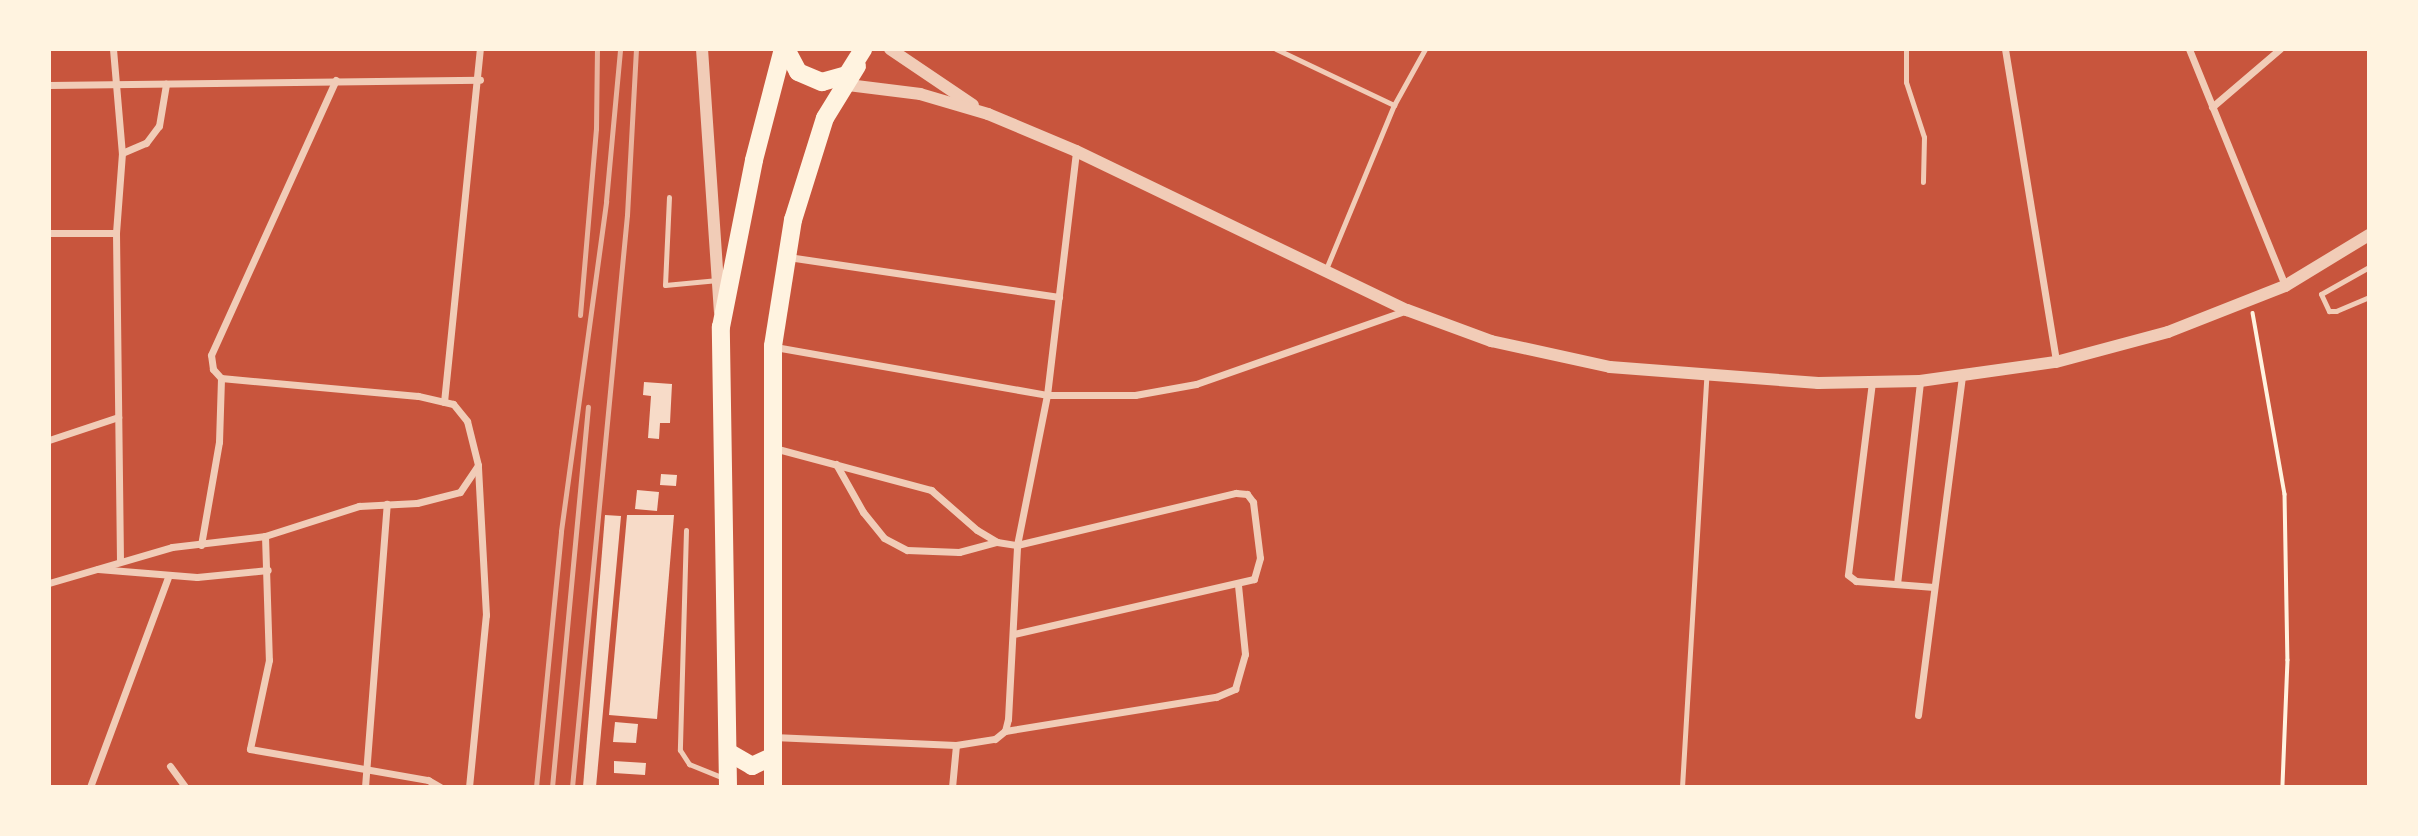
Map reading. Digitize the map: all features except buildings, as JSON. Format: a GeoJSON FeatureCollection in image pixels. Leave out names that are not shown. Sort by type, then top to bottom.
{"type":"FeatureCollection","features":[{"type":"Feature","properties":{"kind":"main road"},"geometry":{"type":"LineString","coordinates":[[785,49],[798,72],[822,82],[847,75],[861,54]]}},
{"type":"Feature","properties":{"kind":"main road"},"geometry":{"type":"LineString","coordinates":[[728,784],[721,327],[754,160],[785,49]]}},
{"type":"Feature","properties":{"kind":"main road"},"geometry":{"type":"LineString","coordinates":[[773,787],[773,346],[784,256],[825,118],[861,54]]}},
{"type":"Feature","properties":{"kind":"main road"},"geometry":{"type":"LineString","coordinates":[[728,752],[752,766],[773,756]]}},
{"type":"Feature","properties":{"kind":"street"},"geometry":{"type":"LineString","coordinates":[[113,49],[122,153],[116,233],[120,562]]}},
{"type":"Feature","properties":{"kind":"street"},"geometry":{"type":"LineString","coordinates":[[444,402],[480,80],[480,49]]}},
{"type":"Feature","properties":{"kind":"street"},"geometry":{"type":"LineString","coordinates":[[702,49],[721,327]]}},
{"type":"Feature","properties":{"kind":"street"},"geometry":{"type":"LineString","coordinates":[[890,49],[988,114]]}},
{"type":"Feature","properties":{"kind":"street"},"geometry":{"type":"LineString","coordinates":[[2005,49],[2056,362]]}},
{"type":"Feature","properties":{"kind":"street"},"geometry":{"type":"LineString","coordinates":[[2189,49],[2286,286]]}},
{"type":"Feature","properties":{"kind":"street"},"geometry":{"type":"LineString","coordinates":[[2213,107],[2280,49]]}},
{"type":"Feature","properties":{"kind":"street"},"geometry":{"type":"LineString","coordinates":[[336,80],[211,355],[213,369],[221,378],[418,396],[453,404],[467,421],[478,465],[486,615],[469,787]]}},
{"type":"Feature","properties":{"kind":"street"},"geometry":{"type":"LineString","coordinates":[[49,85],[480,80]]}},
{"type":"Feature","properties":{"kind":"street"},"geometry":{"type":"LineString","coordinates":[[822,82],[920,94],[988,114],[1076,151],[1407,310],[1491,341],[1583,361],[1706,377],[1920,381],[2056,362],[2168,332],[2286,286],[2369,235]]}},
{"type":"Feature","properties":{"kind":"street"},"geometry":{"type":"LineString","coordinates":[[122,153],[146,143],[159,126],[166,84]]}},
{"type":"Feature","properties":{"kind":"street"},"geometry":{"type":"LineString","coordinates":[[1005,731],[1017,545],[1047,395],[1076,151]]}},
{"type":"Feature","properties":{"kind":"street"},"geometry":{"type":"LineString","coordinates":[[49,233],[116,233]]}},
{"type":"Feature","properties":{"kind":"street"},"geometry":{"type":"LineString","coordinates":[[784,256],[1059,297]]}},
{"type":"Feature","properties":{"kind":"street"},"geometry":{"type":"LineString","coordinates":[[773,346],[1047,395],[1135,395],[1196,384],[1407,310]]}},
{"type":"Feature","properties":{"kind":"street"},"geometry":{"type":"LineString","coordinates":[[1917,715],[1962,375]]}},
{"type":"Feature","properties":{"kind":"street"},"geometry":{"type":"LineString","coordinates":[[201,545],[219,442],[221,378]]}},
{"type":"Feature","properties":{"kind":"street"},"geometry":{"type":"LineString","coordinates":[[1897,584],[1920,381]]}},
{"type":"Feature","properties":{"kind":"street"},"geometry":{"type":"LineString","coordinates":[[1872,382],[1848,575],[1856,581],[1934,587]]}},
{"type":"Feature","properties":{"kind":"street"},"geometry":{"type":"LineString","coordinates":[[49,440],[118,417]]}},
{"type":"Feature","properties":{"kind":"street"},"geometry":{"type":"LineString","coordinates":[[774,448],[931,491],[997,542]]}},
{"type":"Feature","properties":{"kind":"street"},"geometry":{"type":"LineString","coordinates":[[836,464],[863,512],[884,538],[907,550],[959,552],[997,542],[1017,545],[1236,493],[1247,494],[1253,502],[1259,570],[1254,579],[1238,585],[1013,634]]}},
{"type":"Feature","properties":{"kind":"street"},"geometry":{"type":"LineString","coordinates":[[49,583],[120,562],[201,545],[265,536],[359,506],[460,492],[478,465]]}},
{"type":"Feature","properties":{"kind":"street"},"geometry":{"type":"LineString","coordinates":[[365,787],[387,504]]}},
{"type":"Feature","properties":{"kind":"street"},"geometry":{"type":"LineString","coordinates":[[265,536],[269,660],[250,749],[367,773],[428,780],[440,787]]}},
{"type":"Feature","properties":{"kind":"street"},"geometry":{"type":"LineString","coordinates":[[94,569],[168,577],[268,570]]}},
{"type":"Feature","properties":{"kind":"street"},"geometry":{"type":"LineString","coordinates":[[90,787],[168,577]]}},
{"type":"Feature","properties":{"kind":"street"},"geometry":{"type":"LineString","coordinates":[[772,737],[956,746],[977,744],[1005,731],[1216,697],[1235,689],[1245,654],[1238,585]]}},
{"type":"Feature","properties":{"kind":"street"},"geometry":{"type":"LineString","coordinates":[[952,787],[956,746]]}},
{"type":"Feature","properties":{"kind":"street"},"geometry":{"type":"LineString","coordinates":[[170,766],[185,787]]}},
{"type":"Feature","properties":{"kind":"street"},"geometry":{"type":"LineString","coordinates":[[401,777],[401,787]]}},
{"type":"Feature","properties":{"kind":"lane"},"geometry":{"type":"LineString","coordinates":[[1276,49],[1394,105]]}},
{"type":"Feature","properties":{"kind":"lane"},"geometry":{"type":"LineString","coordinates":[[1326,269],[1394,105],[1425,49]]}},
{"type":"Feature","properties":{"kind":"lane"},"geometry":{"type":"LineString","coordinates":[[1906,49],[1906,82],[1924,136],[1923,182]]}},
{"type":"Feature","properties":{"kind":"lane"},"geometry":{"type":"LineString","coordinates":[[669,197],[666,285],[718,280]]}},
{"type":"Feature","properties":{"kind":"lane"},"geometry":{"type":"LineString","coordinates":[[2369,267],[2321,294],[2329,311],[2336,312],[2369,297]]}},
{"type":"Feature","properties":{"kind":"lane"},"geometry":{"type":"LineString","coordinates":[[1682,787],[1706,377]]}},
{"type":"Feature","properties":{"kind":"lane"},"geometry":{"type":"LineString","coordinates":[[686,530],[680,750],[689,764],[728,784]]}},
{"type":"Feature","properties":{"kind":"path"},"geometry":{"type":"LineString","coordinates":[[2251,299],[2285,494],[2288,660],[2283,787]]}},
{"type":"Feature","properties":{"kind":"railway"},"geometry":{"type":"LineString","coordinates":[[580,315],[596,129],[597,49]]}},
{"type":"Feature","properties":{"kind":"railway"},"geometry":{"type":"LineString","coordinates":[[536,787],[561,531],[606,201],[620,49]]}},
{"type":"Feature","properties":{"kind":"railway"},"geometry":{"type":"LineString","coordinates":[[572,787],[627,215],[636,49]]}},
{"type":"Feature","properties":{"kind":"railway"},"geometry":{"type":"LineString","coordinates":[[552,787],[588,407]]}}]}
